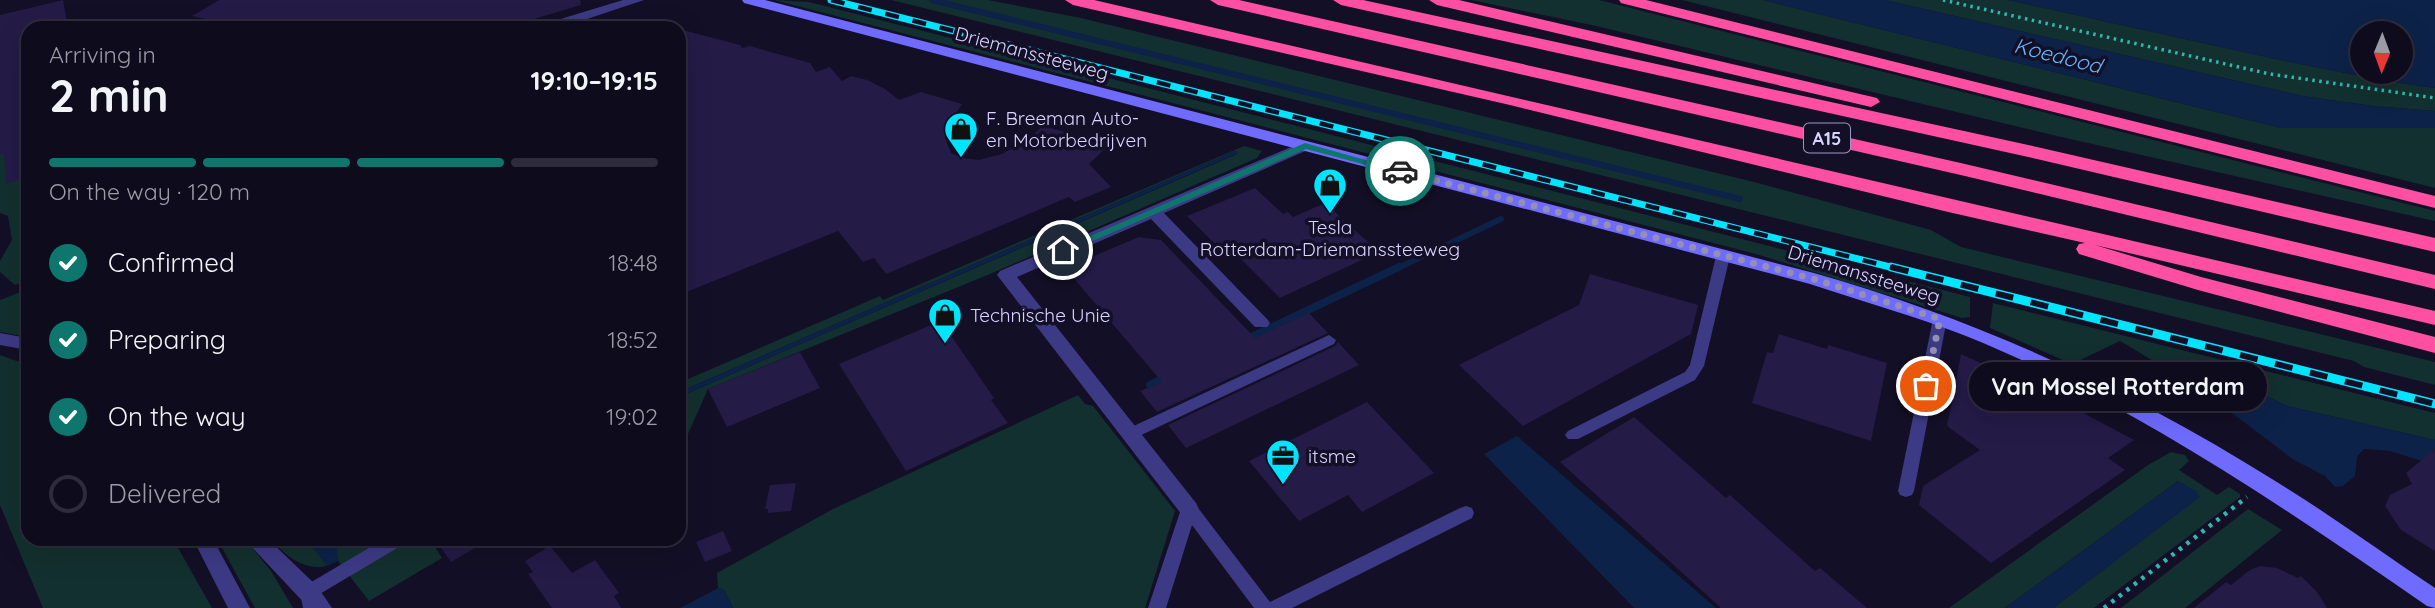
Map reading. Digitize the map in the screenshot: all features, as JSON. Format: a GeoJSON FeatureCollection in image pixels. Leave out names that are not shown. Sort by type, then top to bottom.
{"type":"FeatureCollection","features":[{"type":"Feature","properties":{"kind":"highway","name":"A15"},"geometry":{"type":"LineString","coordinates":[[1073,0],[2435,318]]}},
{"type":"Feature","properties":{"kind":"highway","name":"A15"},"geometry":{"type":"LineString","coordinates":[[1218,0],[1965,170],[2435,282]]}},
{"type":"Feature","properties":{"kind":"highway","name":"A15"},"geometry":{"type":"LineString","coordinates":[[1341,0],[2037,153],[2435,245]]}},
{"type":"Feature","properties":{"kind":"highway","name":"A15"},"geometry":{"type":"LineString","coordinates":[[1437,0],[1678,54],[1975,128],[2037,153]]}},
{"type":"Feature","properties":{"kind":"highway"},"geometry":{"type":"LineString","coordinates":[[1627,0],[2435,202]]}},
{"type":"Feature","properties":{"kind":"highway","name":"A15"},"geometry":{"type":"LineString","coordinates":[[1944,205],[2198,283],[2435,345]]}},
{"type":"Feature","properties":{"kind":"main road","name":"Driemanssteeweg"},"geometry":{"type":"LineString","coordinates":[[749,0],[1814,279],[1940,319],[2048,365],[2265,484],[2435,600]]}},
{"type":"Feature","properties":{"kind":"street"},"geometry":{"type":"LineString","coordinates":[[569,21],[637,0]]}},
{"type":"Feature","properties":{"kind":"street"},"geometry":{"type":"LineString","coordinates":[[1189,509],[1006,275],[1305,146]]}},
{"type":"Feature","properties":{"kind":"street"},"geometry":{"type":"LineString","coordinates":[[1154,212],[1261,323]]}},
{"type":"Feature","properties":{"kind":"street"},"geometry":{"type":"LineString","coordinates":[[0,340],[21,343]]}},
{"type":"Feature","properties":{"kind":"street"},"geometry":{"type":"LineString","coordinates":[[207,546],[239,608]]}},
{"type":"Feature","properties":{"kind":"street"},"geometry":{"type":"LineString","coordinates":[[261,546],[314,603]]}},
{"type":"Feature","properties":{"kind":"lane"},"geometry":{"type":"LineString","coordinates":[[1573,435],[1690,376],[1697,366],[1723,256]]}},
{"type":"Feature","properties":{"kind":"lane"},"geometry":{"type":"LineString","coordinates":[[1906,491],[1940,319]]}},
{"type":"Feature","properties":{"kind":"lane"},"geometry":{"type":"LineString","coordinates":[[1130,434],[1329,341]]}},
{"type":"Feature","properties":{"kind":"lane"},"geometry":{"type":"LineString","coordinates":[[1157,608],[1189,509]]}},
{"type":"Feature","properties":{"kind":"lane"},"geometry":{"type":"LineString","coordinates":[[1189,509],[1264,608]]}},
{"type":"Feature","properties":{"kind":"lane"},"geometry":{"type":"LineString","coordinates":[[1275,608],[1466,513]]}},
{"type":"Feature","properties":{"kind":"lane"},"geometry":{"type":"LineString","coordinates":[[314,603],[389,546]]}},
{"type":"Feature","properties":{"kind":"path"},"geometry":{"type":"LineString","coordinates":[[1943,0],[2257,72],[2349,88],[2435,98]]}},
{"type":"Feature","properties":{"kind":"path"},"geometry":{"type":"LineString","coordinates":[[2104,608],[2265,484]]}},
{"type":"Feature","properties":{"kind":"green space"},"geometry":{"type":"Polygon","coordinates":[[[774,0],[809,2],[1970,297],[1970,317],[1962,318],[1756,254],[774,0]]]}},
{"type":"Feature","properties":{"kind":"green space"},"geometry":{"type":"Polygon","coordinates":[[[891,0],[988,0],[1081,18],[1754,182],[1931,230],[1961,247],[2435,362],[2435,385],[2364,367],[2354,361],[891,0]]]}},
{"type":"Feature","properties":{"kind":"green space"},"geometry":{"type":"Polygon","coordinates":[[[1471,0],[1599,0],[2435,211],[2435,221],[2057,136],[1596,26],[1471,0]]]}},
{"type":"Feature","properties":{"kind":"green space"},"geometry":{"type":"Polygon","coordinates":[[[1682,0],[1763,0],[2281,128],[2435,128],[2435,188],[1682,0]]]}},
{"type":"Feature","properties":{"kind":"green space"},"geometry":{"type":"Polygon","coordinates":[[[1885,0],[2008,0],[2350,74],[2350,84],[2407,84],[2435,88],[2435,111],[2302,96],[1885,0]]]}},
{"type":"Feature","properties":{"kind":"green space"},"geometry":{"type":"Polygon","coordinates":[[[21,123],[21,283],[15,285],[0,272],[0,261],[12,240],[8,216],[0,213],[0,129],[21,123]]]}},
{"type":"Feature","properties":{"kind":"green space"},"geometry":{"type":"Polygon","coordinates":[[[1244,146],[1262,151],[1257,158],[990,274],[708,389],[686,438],[686,394],[1237,154],[1235,151],[686,389],[686,380],[880,296],[883,300],[1244,146]]]}},
{"type":"Feature","properties":{"kind":"green space"},"geometry":{"type":"Polygon","coordinates":[[[21,294],[21,336],[0,332],[0,300],[21,294]]]}},
{"type":"Feature","properties":{"kind":"green space"},"geometry":{"type":"Polygon","coordinates":[[[1993,303],[2435,413],[2435,440],[2287,406],[2252,389],[2223,381],[2206,382],[2177,375],[2120,341],[2072,364],[1990,328],[1993,303]]]}},
{"type":"Feature","properties":{"kind":"green space"},"geometry":{"type":"Polygon","coordinates":[[[0,355],[21,362],[21,546],[177,546],[212,608],[43,608],[0,505],[0,355]]]}},
{"type":"Feature","properties":{"kind":"green space"},"geometry":{"type":"Polygon","coordinates":[[[1078,395],[1085,404],[1093,406],[1175,511],[1145,608],[733,608],[724,590],[718,588],[717,573],[833,509],[1078,395]]]}},
{"type":"Feature","properties":{"kind":"green space"},"geometry":{"type":"Polygon","coordinates":[[[2171,452],[2185,455],[2189,461],[2179,470],[2217,495],[2229,487],[2240,494],[2240,497],[2094,608],[2053,608],[2199,497],[2178,481],[2005,608],[1949,608],[2148,465],[2171,452]]]}},
{"type":"Feature","properties":{"kind":"green space"},"geometry":{"type":"Polygon","coordinates":[[[2248,509],[2282,530],[2185,608],[2121,608],[2248,509]]]}},
{"type":"Feature","properties":{"kind":"green space"},"geometry":{"type":"Polygon","coordinates":[[[221,546],[251,546],[271,571],[293,608],[255,608],[221,546]]]}},
{"type":"Feature","properties":{"kind":"green space"},"geometry":{"type":"Polygon","coordinates":[[[277,546],[312,546],[327,566],[312,567],[287,555],[277,546]]]}},
{"type":"Feature","properties":{"kind":"green space"},"geometry":{"type":"Polygon","coordinates":[[[434,546],[442,558],[369,601],[338,561],[336,548],[434,546]]]}},
{"type":"Feature","properties":{"kind":"water","name":"Koedood"},"geometry":{"type":"Polygon","coordinates":[[[1763,0],[1885,0],[2302,96],[2435,111],[2435,128],[2281,128],[1763,0]]]}},
{"type":"Feature","properties":{"kind":"water"},"geometry":{"type":"Polygon","coordinates":[[[2008,0],[2435,0],[2435,88],[2407,84],[2413,84],[2413,21],[2350,21],[2350,74],[2008,0]]]}},
{"type":"Feature","properties":{"kind":"water"},"geometry":{"type":"Polygon","coordinates":[[[1235,151],[1238,153],[686,394],[686,389],[1235,151]]]}},
{"type":"Feature","properties":{"kind":"water"},"geometry":{"type":"Polygon","coordinates":[[[2177,375],[2206,382],[2223,381],[2252,389],[2287,406],[2435,440],[2435,448],[2425,462],[2390,451],[2364,449],[2357,457],[2355,476],[2343,486],[2335,487],[2325,476],[2294,460],[2232,413],[2177,398],[2177,375]]]}},
{"type":"Feature","properties":{"kind":"water"},"geometry":{"type":"Polygon","coordinates":[[[1517,436],[1716,608],[1634,608],[1484,454],[1517,436]]]}},
{"type":"Feature","properties":{"kind":"water"},"geometry":{"type":"Polygon","coordinates":[[[2178,481],[2196,491],[2200,497],[2053,608],[2005,608],[2178,481]]]}},
{"type":"Feature","properties":{"kind":"water"},"geometry":{"type":"Polygon","coordinates":[[[312,546],[337,546],[338,561],[327,566],[312,546]]]}},
{"type":"Feature","properties":{"kind":"water"},"geometry":{"type":"Polygon","coordinates":[[[718,588],[724,590],[733,608],[680,608],[718,588]]]}},
{"type":"Feature","properties":{"kind":"building"},"geometry":{"type":"Polygon","coordinates":[[[63,0],[67,21],[21,21],[21,179],[6,184],[4,153],[0,155],[0,15],[63,0]]]}},
{"type":"Feature","properties":{"kind":"building"},"geometry":{"type":"Polygon","coordinates":[[[219,0],[580,0],[581,5],[527,21],[214,21],[192,16],[219,0]]]}},
{"type":"Feature","properties":{"kind":"building"},"geometry":{"type":"Polygon","coordinates":[[[686,31],[740,45],[742,48],[750,46],[810,63],[816,72],[830,67],[842,81],[851,76],[867,80],[899,100],[921,92],[962,104],[949,124],[945,138],[951,153],[962,158],[979,160],[1002,154],[1025,141],[1043,126],[1110,144],[1089,164],[1111,187],[1075,202],[1069,197],[886,274],[874,258],[863,262],[838,231],[686,292],[686,31]]]}},
{"type":"Feature","properties":{"kind":"building"},"geometry":{"type":"Polygon","coordinates":[[[1255,188],[1283,214],[1288,212],[1293,217],[1325,203],[1379,252],[1280,298],[1231,249],[1223,252],[1187,216],[1255,188]]]}},
{"type":"Feature","properties":{"kind":"building"},"geometry":{"type":"Polygon","coordinates":[[[1139,237],[1161,240],[1255,338],[1309,313],[1328,333],[1157,412],[1140,391],[1162,382],[1065,268],[1139,237]]]}},
{"type":"Feature","properties":{"kind":"building"},"geometry":{"type":"Polygon","coordinates":[[[1590,274],[1698,305],[1691,334],[1523,426],[1459,365],[1579,305],[1590,274]]]}},
{"type":"Feature","properties":{"kind":"building"},"geometry":{"type":"Polygon","coordinates":[[[936,323],[943,324],[1008,423],[906,471],[839,364],[936,323]]]}},
{"type":"Feature","properties":{"kind":"building"},"geometry":{"type":"Polygon","coordinates":[[[1779,334],[1887,363],[1871,441],[1752,403],[1767,352],[1773,353],[1779,334]]]}},
{"type":"Feature","properties":{"kind":"building"},"geometry":{"type":"Polygon","coordinates":[[[1338,342],[1359,365],[1186,448],[1168,425],[1335,346],[1338,342]]]}},
{"type":"Feature","properties":{"kind":"building"},"geometry":{"type":"Polygon","coordinates":[[[800,352],[820,388],[727,427],[708,389],[800,352]]]}},
{"type":"Feature","properties":{"kind":"building"},"geometry":{"type":"Polygon","coordinates":[[[1961,354],[2038,389],[2134,440],[2108,458],[2125,470],[1991,563],[1919,505],[1923,486],[1980,450],[1947,426],[1961,354]]]}},
{"type":"Feature","properties":{"kind":"building"},"geometry":{"type":"Polygon","coordinates":[[[1367,402],[1434,473],[1362,512],[1348,495],[1299,521],[1249,461],[1367,402]]]}},
{"type":"Feature","properties":{"kind":"building"},"geometry":{"type":"Polygon","coordinates":[[[1634,417],[1726,498],[1730,495],[1815,571],[1820,568],[1867,608],[1721,608],[1560,462],[1634,417]]]}},
{"type":"Feature","properties":{"kind":"building"},"geometry":{"type":"Polygon","coordinates":[[[2435,449],[2435,551],[2401,530],[2385,506],[2390,495],[2412,484],[2406,473],[2435,449]]]}},
{"type":"Feature","properties":{"kind":"building"},"geometry":{"type":"Polygon","coordinates":[[[796,483],[791,511],[768,513],[768,509],[765,509],[770,485],[796,483]]]}},
{"type":"Feature","properties":{"kind":"building"},"geometry":{"type":"Polygon","coordinates":[[[723,531],[732,551],[705,562],[696,542],[723,531]]]}},
{"type":"Feature","properties":{"kind":"building"},"geometry":{"type":"Polygon","coordinates":[[[440,546],[478,546],[451,562],[440,546]]]}},
{"type":"Feature","properties":{"kind":"building"},"geometry":{"type":"Polygon","coordinates":[[[550,546],[572,573],[595,560],[619,593],[614,596],[621,608],[552,608],[528,574],[533,572],[525,561],[550,546]]]}},
{"type":"Feature","properties":{"kind":"building"},"geometry":{"type":"Polygon","coordinates":[[[2260,566],[2277,568],[2298,578],[2301,576],[2317,592],[2327,608],[2194,608],[2226,582],[2231,585],[2250,570],[2260,566]]]}},
{"type":"Feature","properties":{"kind":"waterway"},"geometry":{"type":"LineString","coordinates":[[932,0],[1740,199]]}},
{"type":"Feature","properties":{"kind":"waterway"},"geometry":{"type":"LineString","coordinates":[[0,126],[21,119]]}},
{"type":"Feature","properties":{"kind":"waterway"},"geometry":{"type":"LineString","coordinates":[[1396,269],[1501,219]]}},
{"type":"Feature","properties":{"kind":"waterway"},"geometry":{"type":"LineString","coordinates":[[1245,340],[1399,267]]}},
{"type":"Feature","properties":{"kind":"waterway"},"geometry":{"type":"LineString","coordinates":[[1150,385],[1168,376]]}},
{"type":"Feature","properties":{"kind":"railway"},"geometry":{"type":"LineString","coordinates":[[831,0],[1898,269]]}},
{"type":"Feature","properties":{"kind":"railway"},"geometry":{"type":"LineString","coordinates":[[1891,267],[2435,404]]}},
{"type":"Feature","properties":{"kind":"way so far"},"geometry":{"type":"LineString","coordinates":[[1400,171],[1814,279],[1940,319],[1926,386]]}},
{"type":"Feature","properties":{"kind":"place","name":"F. Breeman Auto- en Motorbedrijven"},"geometry":{"type":"Point","coordinates":[961,159]}},
{"type":"Feature","properties":{"kind":"place","name":"Tesla Rotterdam-Driemanssteeweg"},"geometry":{"type":"Point","coordinates":[1330,215]}},
{"type":"Feature","properties":{"kind":"place","name":"Technische Unie"},"geometry":{"type":"Point","coordinates":[945,345]}},
{"type":"Feature","properties":{"kind":"place","name":"Van Mossel Rotterdam"},"geometry":{"type":"Point","coordinates":[1926,386]}},
{"type":"Feature","properties":{"kind":"place","name":"itsme"},"geometry":{"type":"Point","coordinates":[1283,486]}},
{"type":"Feature","properties":{"kind":"route"},"geometry":{"type":"LineString","coordinates":[[1063,250],[1305,146],[1400,171]]}}]}
